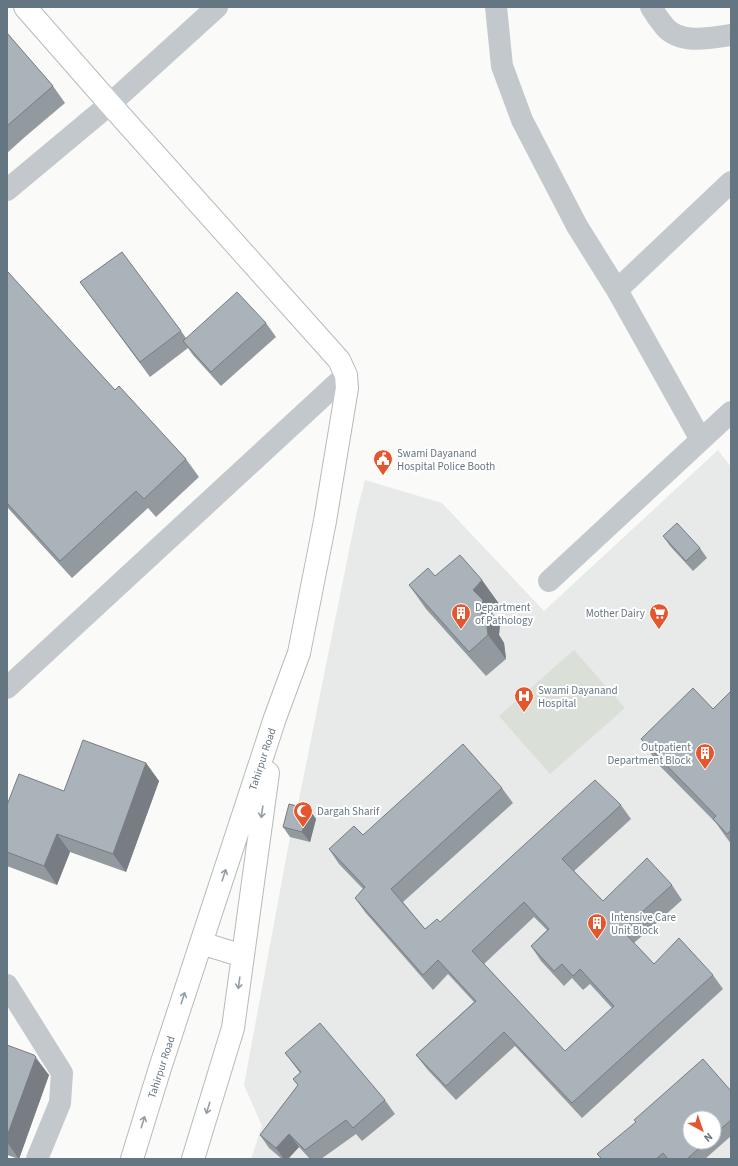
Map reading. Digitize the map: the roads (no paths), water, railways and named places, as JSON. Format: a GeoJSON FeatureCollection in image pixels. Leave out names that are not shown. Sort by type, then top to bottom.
{"type":"FeatureCollection","features":[{"type":"Feature","properties":{"kind":"main road"},"geometry":{"type":"LineString","coordinates":[[25,7],[339,360],[346,375],[347,388],[342,422],[325,521],[299,653],[275,718]]}},
{"type":"Feature","properties":{"kind":"main road","name":"Tahirpur Road"},"geometry":{"type":"LineString","coordinates":[[132,1159],[275,718]]}},
{"type":"Feature","properties":{"kind":"main road","name":"Tahirpur Road"},"geometry":{"type":"LineString","coordinates":[[193,1159],[233,1028],[275,718]]}},
{"type":"Feature","properties":{"kind":"main road"},"geometry":{"type":"LineString","coordinates":[[202,943],[243,956]]}},
{"type":"Feature","properties":{"kind":"street"},"geometry":{"type":"LineString","coordinates":[[7,190],[110,104],[217,7]]}},
{"type":"Feature","properties":{"kind":"street"},"geometry":{"type":"LineString","coordinates":[[496,7],[502,66],[522,120],[577,226],[617,290],[701,440]]}},
{"type":"Feature","properties":{"kind":"street"},"geometry":{"type":"LineString","coordinates":[[651,7],[666,29],[684,38],[707,39],[731,35]]}},
{"type":"Feature","properties":{"kind":"street"},"geometry":{"type":"LineString","coordinates":[[617,290],[731,182]]}},
{"type":"Feature","properties":{"kind":"street"},"geometry":{"type":"LineString","coordinates":[[7,688],[346,375]]}},
{"type":"Feature","properties":{"kind":"street"},"geometry":{"type":"LineString","coordinates":[[549,581],[731,412]]}},
{"type":"Feature","properties":{"kind":"street"},"geometry":{"type":"LineString","coordinates":[[7,986],[62,1073],[60,1103],[37,1159]]}},
{"type":"Feature","properties":{"kind":"place","name":"Swami Dayanand Hospital Police Booth"},"geometry":{"type":"Point","coordinates":[383,476]}},
{"type":"Feature","properties":{"kind":"place","name":"Department of Pathology"},"geometry":{"type":"Point","coordinates":[461,630]}},
{"type":"Feature","properties":{"kind":"place","name":"Mother Dairy"},"geometry":{"type":"Point","coordinates":[659,630]}},
{"type":"Feature","properties":{"kind":"place","name":"Swami Dayanand Hospital"},"geometry":{"type":"Point","coordinates":[524,713]}},
{"type":"Feature","properties":{"kind":"place","name":"Outpatient Department Block"},"geometry":{"type":"Point","coordinates":[705,770]}},
{"type":"Feature","properties":{"kind":"place","name":"Dargah Sharif"},"geometry":{"type":"Point","coordinates":[303,828]}},
{"type":"Feature","properties":{"kind":"place","name":"Intensive Care Unit Block"},"geometry":{"type":"Point","coordinates":[597,940]}}]}
